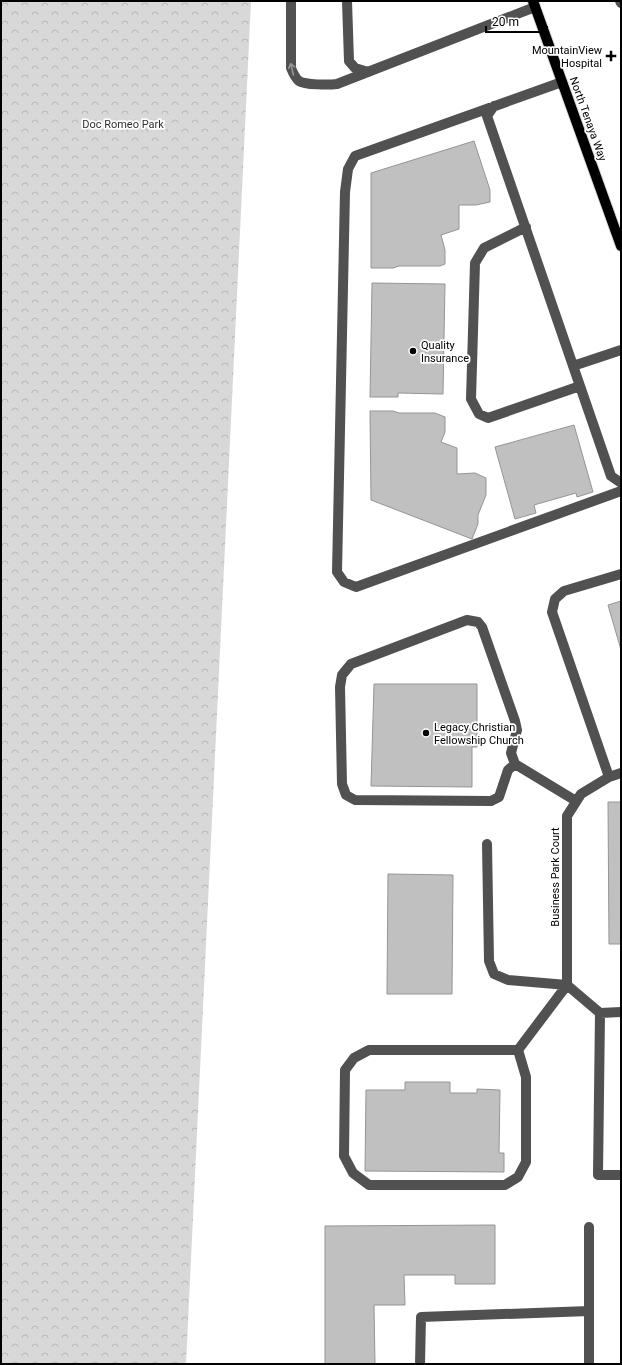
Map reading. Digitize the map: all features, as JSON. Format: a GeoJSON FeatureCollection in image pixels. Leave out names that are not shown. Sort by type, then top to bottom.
{"type":"FeatureCollection","features":[{"type":"Feature","properties":{"kind":"main road","name":"North Tenaya Way"},"geometry":{"type":"LineString","coordinates":[[534,4],[621,246]]}},
{"type":"Feature","properties":{"kind":"street"},"geometry":{"type":"LineString","coordinates":[[291,1],[291,68],[294,76],[300,82],[326,85],[337,84],[368,72],[534,4]]}},
{"type":"Feature","properties":{"kind":"street"},"geometry":{"type":"LineString","coordinates":[[347,1],[348,61],[355,68],[368,72]]}},
{"type":"Feature","properties":{"kind":"street"},"geometry":{"type":"LineString","coordinates":[[562,82],[355,156],[348,169],[345,192],[337,572],[344,582],[356,587],[621,491]]}},
{"type":"Feature","properties":{"kind":"street"},"geometry":{"type":"LineString","coordinates":[[494,106],[487,116],[611,476],[621,483]]}},
{"type":"Feature","properties":{"kind":"street"},"geometry":{"type":"LineString","coordinates":[[526,227],[484,248],[475,263],[471,399],[479,414],[488,418],[580,386]]}},
{"type":"Feature","properties":{"kind":"street"},"geometry":{"type":"LineString","coordinates":[[573,366],[621,350]]}},
{"type":"Feature","properties":{"kind":"street"},"geometry":{"type":"LineString","coordinates":[[609,777],[552,612],[555,599],[564,591],[621,574]]}},
{"type":"Feature","properties":{"kind":"street"},"geometry":{"type":"LineString","coordinates":[[515,764],[508,770],[499,797],[491,802],[355,800],[346,795],[342,784],[340,687],[342,675],[351,664],[467,620],[478,622],[482,627],[515,721],[517,730],[512,753],[515,764],[576,801]]}},
{"type":"Feature","properties":{"kind":"street","name":"Business Park Court"},"geometry":{"type":"LineString","coordinates":[[567,985],[567,816],[581,794],[609,777],[621,773]]}},
{"type":"Feature","properties":{"kind":"street"},"geometry":{"type":"LineString","coordinates":[[487,844],[489,962],[494,974],[508,980],[567,985],[600,1013],[621,1012]]}},
{"type":"Feature","properties":{"kind":"street"},"geometry":{"type":"LineString","coordinates":[[518,1050],[567,985]]}},
{"type":"Feature","properties":{"kind":"street"},"geometry":{"type":"LineString","coordinates":[[600,1013],[598,1175],[621,1175]]}},
{"type":"Feature","properties":{"kind":"street"},"geometry":{"type":"LineString","coordinates":[[369,1050],[518,1050],[526,1077],[526,1162],[518,1177],[505,1185],[369,1185],[353,1173],[344,1156],[345,1070],[354,1058],[369,1050]]}},
{"type":"Feature","properties":{"kind":"street"},"geometry":{"type":"LineString","coordinates":[[589,1227],[589,1364]]}},
{"type":"Feature","properties":{"kind":"street"},"geometry":{"type":"LineString","coordinates":[[420,1364],[422,1317],[589,1311]]}},
{"type":"Feature","properties":{"kind":"green space","name":"Doc Romeo Park"},"geometry":{"type":"Polygon","coordinates":[[[1,1],[251,1],[186,1364],[1,1364],[1,1]]]}},
{"type":"Feature","properties":{"kind":"building"},"geometry":{"type":"Polygon","coordinates":[[[474,141],[490,190],[490,202],[476,205],[459,205],[459,229],[441,235],[445,250],[445,264],[440,266],[371,268],[371,173],[474,141]]]}},
{"type":"Feature","properties":{"kind":"building"},"geometry":{"type":"Polygon","coordinates":[[[372,283],[445,284],[443,394],[398,393],[398,397],[370,397],[372,283]]]}},
{"type":"Feature","properties":{"kind":"building"},"geometry":{"type":"Polygon","coordinates":[[[370,411],[435,413],[445,417],[445,432],[441,442],[457,448],[457,474],[475,473],[486,478],[486,495],[478,515],[478,524],[472,539],[371,500],[370,411]]]}},
{"type":"Feature","properties":{"kind":"building"},"geometry":{"type":"Polygon","coordinates":[[[574,425],[593,492],[577,497],[576,493],[534,505],[536,513],[515,519],[495,447],[574,425]]]}},
{"type":"Feature","properties":{"kind":"building"},"geometry":{"type":"Polygon","coordinates":[[[621,601],[621,650],[608,605],[621,601]]]}},
{"type":"Feature","properties":{"kind":"building"},"geometry":{"type":"Polygon","coordinates":[[[374,684],[477,684],[477,747],[472,747],[472,787],[371,786],[374,684]]]}},
{"type":"Feature","properties":{"kind":"building"},"geometry":{"type":"Polygon","coordinates":[[[608,802],[621,802],[621,944],[609,944],[608,802]]]}},
{"type":"Feature","properties":{"kind":"building"},"geometry":{"type":"Polygon","coordinates":[[[388,874],[453,875],[452,994],[387,994],[388,874]]]}},
{"type":"Feature","properties":{"kind":"building"},"geometry":{"type":"Polygon","coordinates":[[[405,1082],[450,1082],[450,1093],[477,1093],[477,1089],[500,1090],[499,1153],[504,1153],[504,1172],[365,1171],[366,1090],[405,1090],[405,1082]]]}},
{"type":"Feature","properties":{"kind":"building"},"geometry":{"type":"Polygon","coordinates":[[[495,1225],[495,1284],[455,1284],[455,1275],[404,1275],[405,1305],[374,1305],[375,1364],[325,1364],[325,1226],[495,1225]]]}},
{"type":"Feature","properties":{"kind":"place","name":"MountainView Hospital"},"geometry":{"type":"Point","coordinates":[611,56]}},
{"type":"Feature","properties":{"kind":"place","name":"Quality Insurance"},"geometry":{"type":"Point","coordinates":[413,351]}},
{"type":"Feature","properties":{"kind":"place","name":"Legacy Christian Fellowship Church"},"geometry":{"type":"Point","coordinates":[426,733]}}]}
